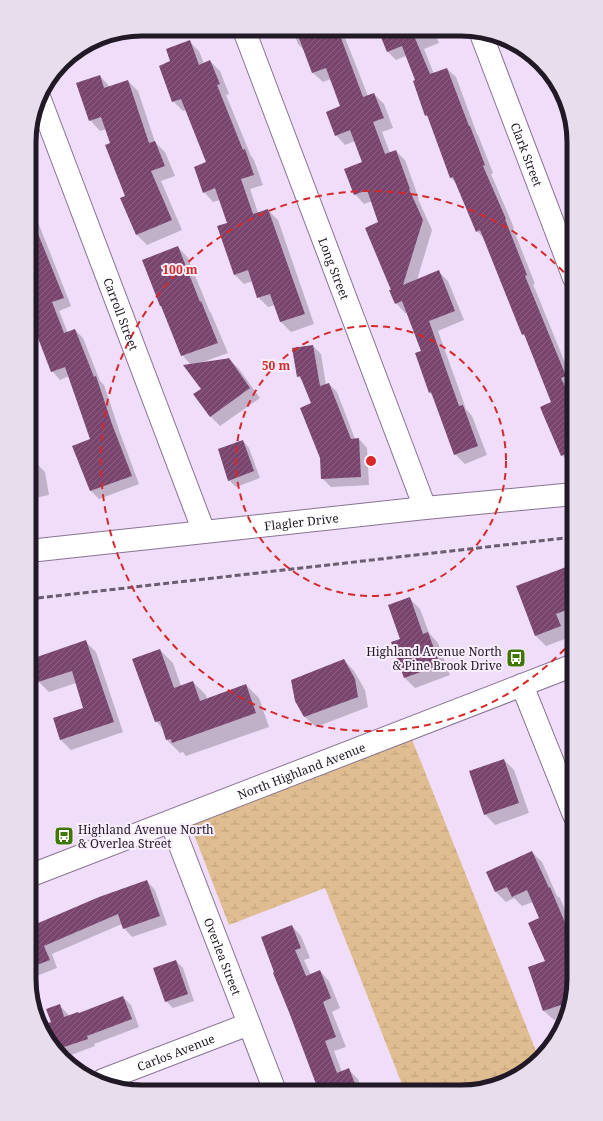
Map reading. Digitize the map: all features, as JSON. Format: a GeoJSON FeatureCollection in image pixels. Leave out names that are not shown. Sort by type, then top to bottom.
{"type":"FeatureCollection","features":[{"type":"Feature","properties":{"kind":"street","name":"Long Street"},"geometry":{"type":"LineString","coordinates":[[246,36],[425,508]]}},
{"type":"Feature","properties":{"kind":"street","name":"Clark Street"},"geometry":{"type":"LineString","coordinates":[[483,38],[567,260]]}},
{"type":"Feature","properties":{"kind":"street","name":"Carroll Street"},"geometry":{"type":"LineString","coordinates":[[43,106],[204,532]]}},
{"type":"Feature","properties":{"kind":"street","name":"Flagler Drive"},"geometry":{"type":"LineString","coordinates":[[36,550],[425,508],[567,495]]}},
{"type":"Feature","properties":{"kind":"street","name":"North Highland Avenue"},"geometry":{"type":"LineString","coordinates":[[36,873],[567,668]]}},
{"type":"Feature","properties":{"kind":"street"},"geometry":{"type":"LineString","coordinates":[[522,685],[567,797]]}},
{"type":"Feature","properties":{"kind":"street","name":"Overlea Street"},"geometry":{"type":"LineString","coordinates":[[171,822],[273,1085]]}},
{"type":"Feature","properties":{"kind":"street","name":"Carlos Avenue"},"geometry":{"type":"LineString","coordinates":[[107,1079],[249,1024]]}},
{"type":"Feature","properties":{"kind":"green space"},"geometry":{"type":"Polygon","coordinates":[[[411,737],[537,1053],[520,1067],[508,1074],[482,1083],[468,1085],[402,1085],[325,888],[229,925],[190,824],[411,737]]]}},
{"type":"Feature","properties":{"kind":"building"},"geometry":{"type":"Polygon","coordinates":[[[298,36],[340,36],[363,97],[374,93],[384,118],[373,122],[385,154],[396,150],[409,189],[423,220],[403,285],[439,270],[455,311],[429,321],[459,406],[463,405],[478,446],[454,455],[431,392],[429,393],[415,353],[421,351],[402,301],[395,304],[389,290],[391,290],[365,228],[378,222],[367,190],[354,195],[344,169],[362,162],[350,130],[335,136],[326,112],[340,106],[326,68],[312,73],[298,36]]]}},
{"type":"Feature","properties":{"kind":"building"},"geometry":{"type":"Polygon","coordinates":[[[380,36],[414,36],[430,74],[447,68],[485,165],[483,166],[506,219],[527,275],[525,276],[566,376],[561,378],[567,391],[567,453],[561,456],[540,407],[551,402],[524,334],[522,335],[480,230],[476,232],[453,177],[450,178],[427,115],[425,116],[413,81],[415,80],[402,46],[387,52],[380,36]]]}},
{"type":"Feature","properties":{"kind":"building"},"geometry":{"type":"Polygon","coordinates":[[[190,40],[199,65],[210,60],[220,84],[217,85],[243,150],[245,149],[254,175],[241,179],[253,214],[268,209],[305,314],[280,322],[270,294],[257,298],[248,270],[234,275],[217,226],[227,223],[215,188],[203,193],[194,167],[206,162],[181,99],[172,102],[159,66],[170,61],[166,49],[190,40]]]}},
{"type":"Feature","properties":{"kind":"building"},"geometry":{"type":"Polygon","coordinates":[[[100,75],[104,88],[128,80],[149,143],[155,141],[165,166],[151,171],[172,220],[136,235],[120,198],[125,196],[105,145],[110,143],[101,117],[89,121],[76,83],[100,75]]]}},
{"type":"Feature","properties":{"kind":"building"},"geometry":{"type":"Polygon","coordinates":[[[36,229],[64,298],[52,302],[64,333],[75,329],[94,377],[96,376],[112,424],[132,476],[90,491],[72,446],[90,439],[65,367],[51,372],[36,333],[36,229]]]}},
{"type":"Feature","properties":{"kind":"building"},"geometry":{"type":"Polygon","coordinates":[[[178,246],[218,343],[181,356],[142,260],[178,246]]]}},
{"type":"Feature","properties":{"kind":"building"},"geometry":{"type":"Polygon","coordinates":[[[313,345],[320,386],[329,383],[351,439],[359,438],[361,477],[321,479],[320,458],[300,408],[311,403],[300,376],[297,377],[292,348],[313,345]]]}},
{"type":"Feature","properties":{"kind":"building"},"geometry":{"type":"Polygon","coordinates":[[[229,358],[250,388],[210,417],[193,394],[201,389],[183,365],[229,358]]]}},
{"type":"Feature","properties":{"kind":"building"},"geometry":{"type":"Polygon","coordinates":[[[243,440],[254,471],[228,481],[218,449],[243,440]]]}},
{"type":"Feature","properties":{"kind":"building"},"geometry":{"type":"Polygon","coordinates":[[[567,567],[567,610],[556,614],[561,626],[535,636],[516,586],[567,567]]]}},
{"type":"Feature","properties":{"kind":"building"},"geometry":{"type":"Polygon","coordinates":[[[410,597],[423,634],[428,632],[440,665],[404,678],[391,642],[400,639],[388,605],[410,597]]]}},
{"type":"Feature","properties":{"kind":"building"},"geometry":{"type":"Polygon","coordinates":[[[86,640],[114,722],[60,740],[53,718],[83,708],[72,671],[38,682],[36,675],[36,657],[86,640]]]}},
{"type":"Feature","properties":{"kind":"building"},"geometry":{"type":"Polygon","coordinates":[[[160,649],[174,688],[193,681],[200,701],[246,684],[256,713],[172,743],[171,739],[166,740],[160,721],[155,722],[132,659],[160,649]]]}},
{"type":"Feature","properties":{"kind":"building"},"geometry":{"type":"Polygon","coordinates":[[[344,659],[355,679],[358,697],[304,717],[295,701],[291,680],[344,659]]]}},
{"type":"Feature","properties":{"kind":"building"},"geometry":{"type":"Polygon","coordinates":[[[504,759],[519,803],[484,815],[469,771],[504,759]]]}},
{"type":"Feature","properties":{"kind":"building"},"geometry":{"type":"Polygon","coordinates":[[[532,851],[549,888],[550,887],[567,927],[567,986],[564,1004],[543,1011],[528,967],[545,961],[528,923],[539,918],[527,890],[512,897],[507,887],[495,892],[486,872],[532,851]]]}},
{"type":"Feature","properties":{"kind":"building"},"geometry":{"type":"Polygon","coordinates":[[[147,880],[160,916],[123,929],[118,914],[44,946],[50,960],[36,965],[36,924],[99,897],[147,880]]]}},
{"type":"Feature","properties":{"kind":"building"},"geometry":{"type":"Polygon","coordinates":[[[292,925],[301,948],[295,950],[306,976],[320,970],[331,998],[323,1002],[336,1037],[325,1041],[337,1073],[349,1068],[355,1085],[316,1085],[273,973],[274,972],[261,937],[292,925]]]}},
{"type":"Feature","properties":{"kind":"building"},"geometry":{"type":"Polygon","coordinates":[[[176,960],[188,994],[165,1002],[153,968],[176,960]]]}},
{"type":"Feature","properties":{"kind":"building"},"geometry":{"type":"Polygon","coordinates":[[[123,996],[132,1019],[87,1036],[88,1039],[61,1048],[47,1026],[46,1024],[51,1022],[46,1009],[60,1004],[64,1017],[78,1012],[79,1013],[123,996]]]}},
{"type":"Feature","properties":{"kind":"railway"},"geometry":{"type":"LineString","coordinates":[[36,598],[567,538]]}},
{"type":"Feature","properties":{"kind":"place","name":"Highland Avenue North & Pine Brook Drive"},"geometry":{"type":"Point","coordinates":[516,658]}},
{"type":"Feature","properties":{"kind":"place","name":"Highland Avenue North & Overlea Street"},"geometry":{"type":"Point","coordinates":[64,836]}}]}
